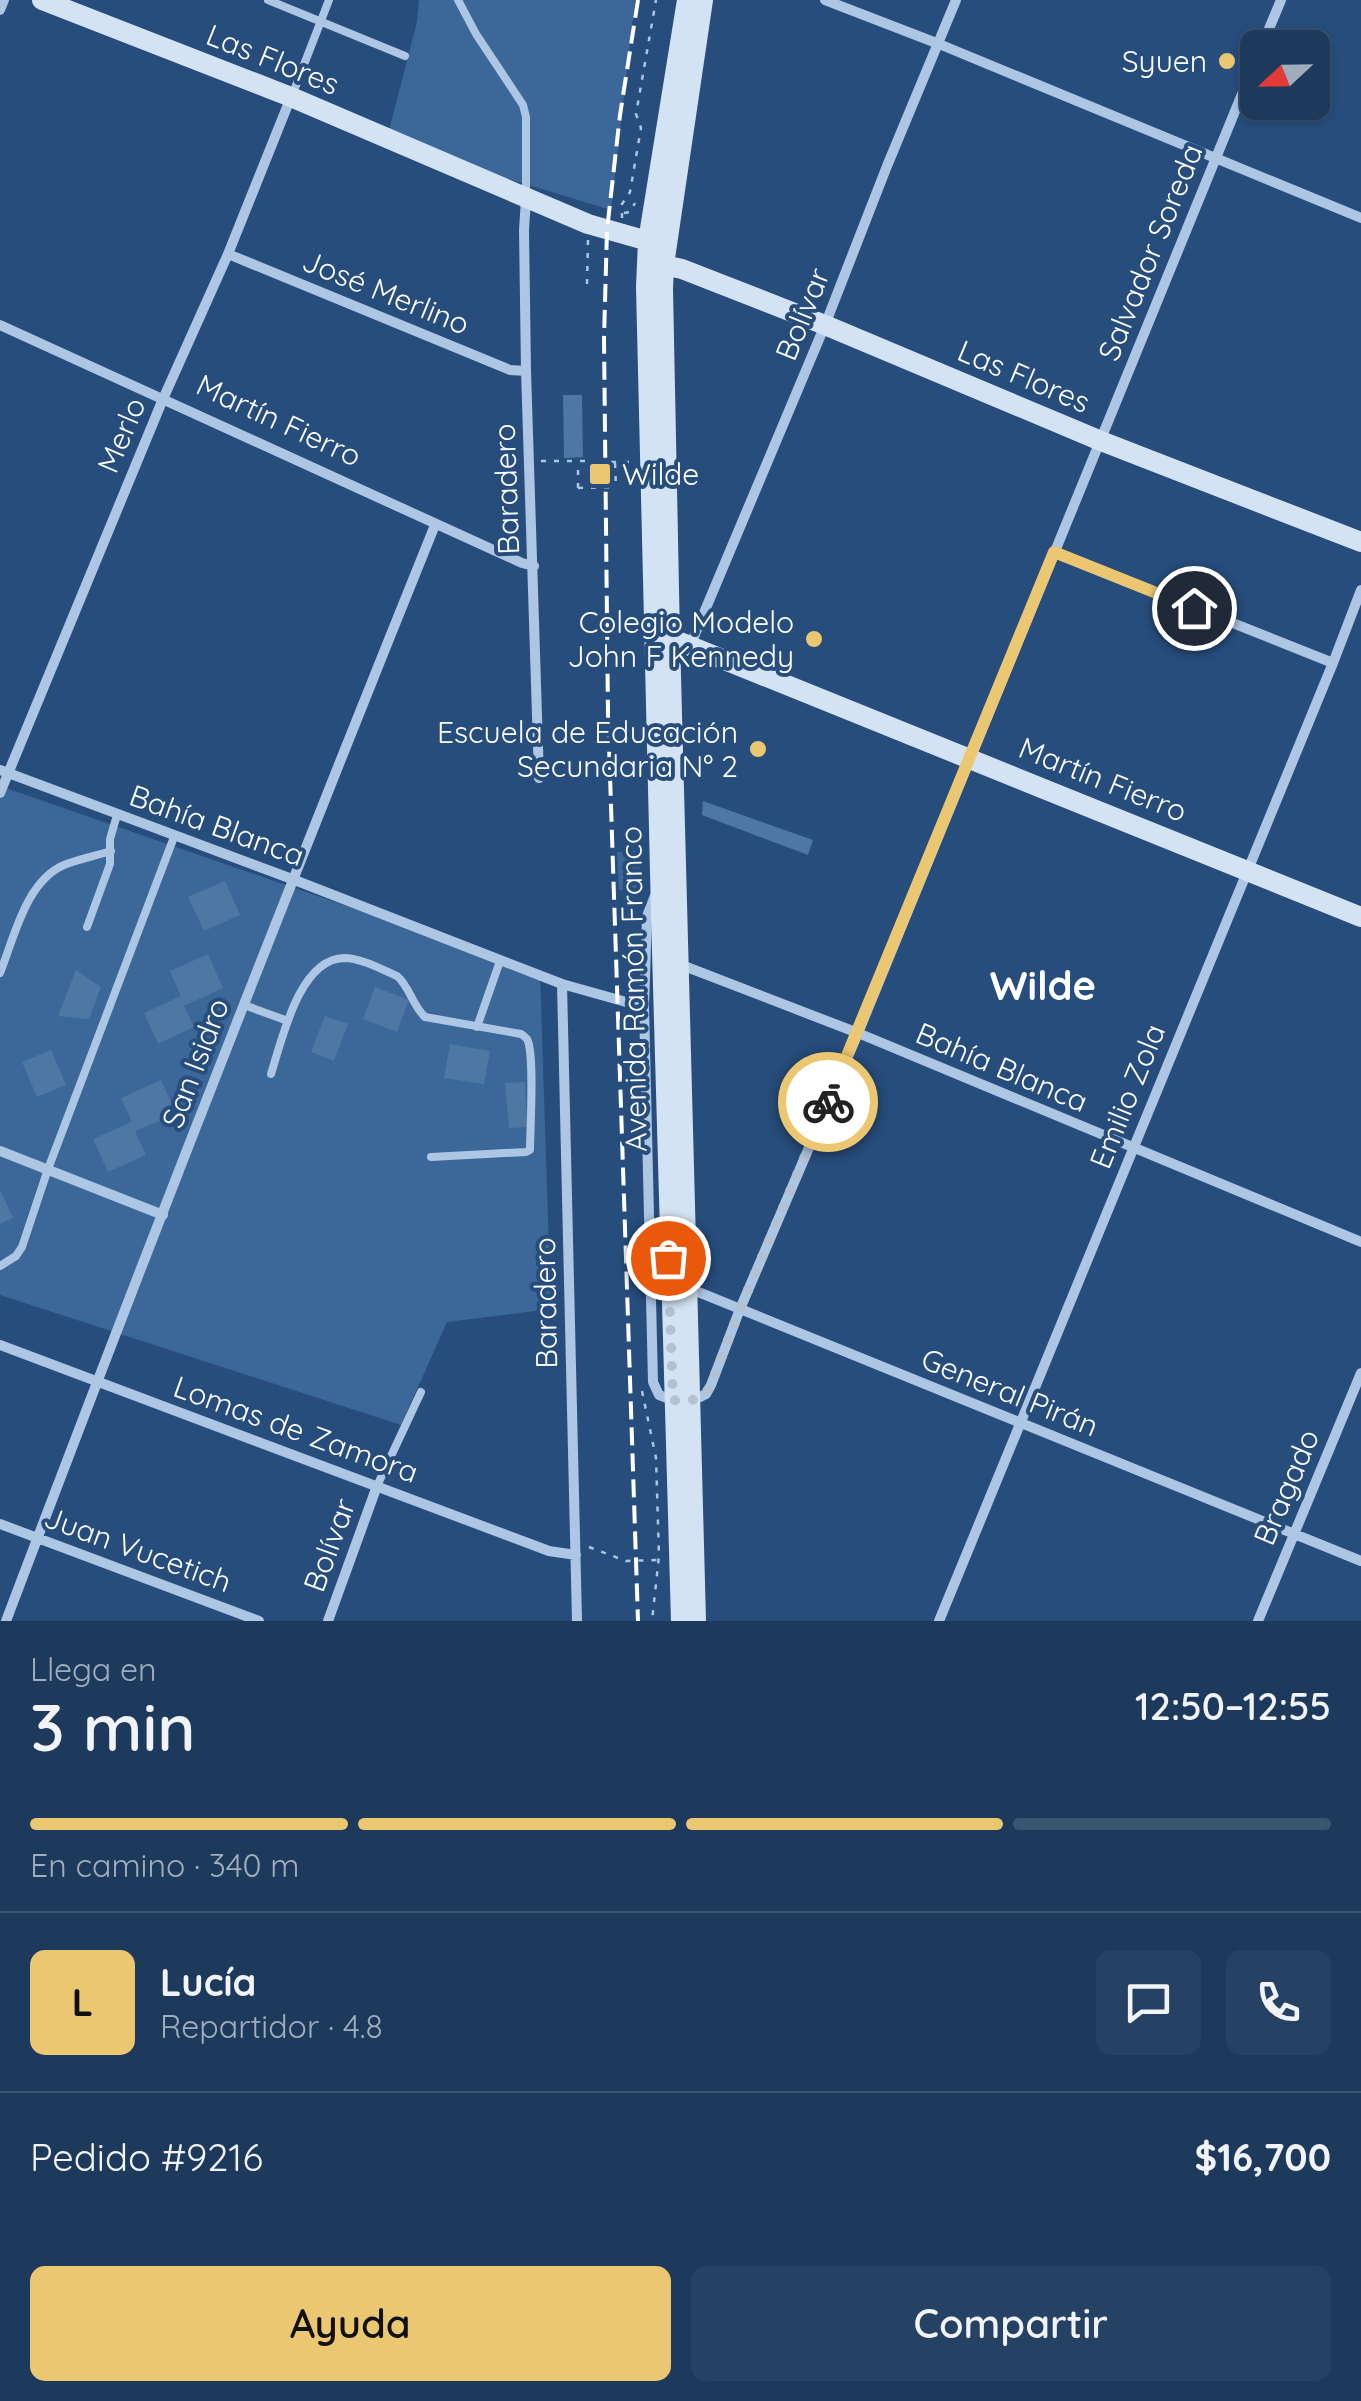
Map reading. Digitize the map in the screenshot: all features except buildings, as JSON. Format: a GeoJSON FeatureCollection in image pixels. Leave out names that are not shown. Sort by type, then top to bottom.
{"type":"FeatureCollection","features":[{"type":"Feature","properties":{"kind":"main road","name":"Las Flores"},"geometry":{"type":"LineString","coordinates":[[42,0],[291,98],[588,224],[648,242]]}},
{"type":"Feature","properties":{"kind":"main road","name":"Avenida Ramón Franco"},"geometry":{"type":"LineString","coordinates":[[687,0],[648,242],[646,287],[678,964],[679,1284],[689,1620]]}},
{"type":"Feature","properties":{"kind":"main road","name":"Avenida Ramón Franco"},"geometry":{"type":"LineString","coordinates":[[679,1284],[662,881],[664,265],[703,0]]}},
{"type":"Feature","properties":{"kind":"main road","name":"Las Flores"},"geometry":{"type":"LineString","coordinates":[[664,265],[682,268],[826,325],[1101,441],[1361,542]]}},
{"type":"Feature","properties":{"kind":"main road","name":"Martín Fierro"},"geometry":{"type":"LineString","coordinates":[[661,638],[970,757],[1361,916]]}},
{"type":"Feature","properties":{"kind":"street"},"geometry":{"type":"LineString","coordinates":[[0,10],[4,0]]}},
{"type":"Feature","properties":{"kind":"street"},"geometry":{"type":"LineString","coordinates":[[825,0],[1361,218]]}},
{"type":"Feature","properties":{"kind":"street","name":"Bolívar"},"geometry":{"type":"LineString","coordinates":[[690,646],[826,325],[956,0]]}},
{"type":"Feature","properties":{"kind":"street"},"geometry":{"type":"LineString","coordinates":[[1268,30],[1281,0]]}},
{"type":"Feature","properties":{"kind":"street","name":"Merlo"},"geometry":{"type":"LineString","coordinates":[[0,792],[4,772],[228,254],[291,98]]}},
{"type":"Feature","properties":{"kind":"street","name":"Salvador Soreda"},"geometry":{"type":"LineString","coordinates":[[681,1401],[706,1394],[711,1385],[1240,98]]}},
{"type":"Feature","properties":{"kind":"street","name":"Baradero"},"geometry":{"type":"LineString","coordinates":[[526,199],[526,372],[539,778]]}},
{"type":"Feature","properties":{"kind":"street","name":"José Merlino"},"geometry":{"type":"LineString","coordinates":[[228,254],[510,370],[526,372]]}},
{"type":"Feature","properties":{"kind":"street","name":"Martín Fierro"},"geometry":{"type":"LineString","coordinates":[[0,325],[435,525],[534,566]]}},
{"type":"Feature","properties":{"kind":"street","name":"San Isidro"},"geometry":{"type":"LineString","coordinates":[[6,1621],[292,879],[435,525]]}},
{"type":"Feature","properties":{"kind":"street"},"geometry":{"type":"LineString","coordinates":[[1054,552],[1333,663]]}},
{"type":"Feature","properties":{"kind":"street","name":"Emilio Zola"},"geometry":{"type":"LineString","coordinates":[[940,1621],[1361,590]]}},
{"type":"Feature","properties":{"kind":"street","name":"Bahía Blanca"},"geometry":{"type":"LineString","coordinates":[[4,772],[562,984],[644,1007]]}},
{"type":"Feature","properties":{"kind":"street"},"geometry":{"type":"LineString","coordinates":[[662,881],[647,916],[644,1007],[653,1382],[659,1395],[681,1401]]}},
{"type":"Feature","properties":{"kind":"street","name":"Bahía Blanca"},"geometry":{"type":"LineString","coordinates":[[678,964],[858,1033],[1361,1242]]}},
{"type":"Feature","properties":{"kind":"street","name":"Baradero"},"geometry":{"type":"LineString","coordinates":[[562,984],[577,1621]]}},
{"type":"Feature","properties":{"kind":"street"},"geometry":{"type":"LineString","coordinates":[[0,1151],[162,1215]]}},
{"type":"Feature","properties":{"kind":"street"},"geometry":{"type":"LineString","coordinates":[[651,1255],[679,1284]]}},
{"type":"Feature","properties":{"kind":"street","name":"General Pirán"},"geometry":{"type":"LineString","coordinates":[[679,1284],[1361,1561]]}},
{"type":"Feature","properties":{"kind":"street","name":"Lomas de Zamora"},"geometry":{"type":"LineString","coordinates":[[0,1345],[549,1551],[576,1555]]}},
{"type":"Feature","properties":{"kind":"street","name":"Bragado"},"geometry":{"type":"LineString","coordinates":[[1258,1621],[1361,1374]]}},
{"type":"Feature","properties":{"kind":"street","name":"Bolívar"},"geometry":{"type":"LineString","coordinates":[[328,1621],[378,1486]]}},
{"type":"Feature","properties":{"kind":"street","name":"Juan Vucetich"},"geometry":{"type":"LineString","coordinates":[[0,1524],[259,1621]]}},
{"type":"Feature","properties":{"kind":"street"},"geometry":{"type":"LineString","coordinates":[[689,1620],[707,1621]]}},
{"type":"Feature","properties":{"kind":"lane"},"geometry":{"type":"LineString","coordinates":[[268,0],[405,56]]}},
{"type":"Feature","properties":{"kind":"lane"},"geometry":{"type":"LineString","coordinates":[[291,98],[329,0]]}},
{"type":"Feature","properties":{"kind":"lane"},"geometry":{"type":"LineString","coordinates":[[458,0],[523,105],[526,199]]}},
{"type":"Feature","properties":{"kind":"lane"},"geometry":{"type":"LineString","coordinates":[[87,927],[110,864],[110,839],[117,815]]}},
{"type":"Feature","properties":{"kind":"lane"},"geometry":{"type":"LineString","coordinates":[[0,1266],[22,1247],[174,837]]}},
{"type":"Feature","properties":{"kind":"lane"},"geometry":{"type":"LineString","coordinates":[[0,973],[35,888],[66,864],[111,851]]}},
{"type":"Feature","properties":{"kind":"lane"},"geometry":{"type":"LineString","coordinates":[[271,1074],[306,982],[323,966],[340,958],[354,959],[402,979],[425,1017],[521,1034],[529,1043],[530,1150],[431,1157]]}},
{"type":"Feature","properties":{"kind":"lane"},"geometry":{"type":"LineString","coordinates":[[476,1027],[500,961]]}},
{"type":"Feature","properties":{"kind":"lane"},"geometry":{"type":"LineString","coordinates":[[244,1005],[288,1022]]}},
{"type":"Feature","properties":{"kind":"lane"},"geometry":{"type":"LineString","coordinates":[[378,1486],[420,1392]]}},
{"type":"Feature","properties":{"kind":"path"},"geometry":{"type":"LineString","coordinates":[[622,234],[622,204],[630,192],[642,128],[636,114],[656,0]]}},
{"type":"Feature","properties":{"kind":"path"},"geometry":{"type":"LineString","coordinates":[[588,224],[588,284]]}},
{"type":"Feature","properties":{"kind":"path"},"geometry":{"type":"LineString","coordinates":[[530,460],[589,461]]}},
{"type":"Feature","properties":{"kind":"path"},"geometry":{"type":"LineString","coordinates":[[578,461],[578,488],[616,488],[615,462],[611,462]]}},
{"type":"Feature","properties":{"kind":"path"},"geometry":{"type":"LineString","coordinates":[[642,1378],[642,1397],[656,1458],[659,1560],[652,1621]]}},
{"type":"Feature","properties":{"kind":"path"},"geometry":{"type":"LineString","coordinates":[[575,1541],[626,1561],[670,1560]]}},
{"type":"Feature","properties":{"kind":"shaded area"},"geometry":{"type":"Polygon","coordinates":[[[419,0],[635,0],[611,210],[386,142],[417,22],[419,0]]]}},
{"type":"Feature","properties":{"kind":"shaded area"},"geometry":{"type":"Polygon","coordinates":[[[0,786],[540,973],[551,1309],[447,1322],[401,1425],[0,1295],[0,786]]]}},
{"type":"Feature","properties":{"kind":"shaded area"},"geometry":{"type":"Polygon","coordinates":[[[639,851],[641,889],[619,890],[617,852],[639,851]]]}},
{"type":"Feature","properties":{"kind":"railway"},"geometry":{"type":"LineString","coordinates":[[638,0],[607,230],[604,338],[608,715],[638,1621]]}},
{"type":"Feature","properties":{"kind":"way so far"},"geometry":{"type":"LineString","coordinates":[[668,1258],[673,1400],[690,1402],[706,1394],[711,1385],[828,1102]]}},
{"type":"Feature","properties":{"kind":"place","name":"Syuen"},"geometry":{"type":"Point","coordinates":[1227,61]}},
{"type":"Feature","properties":{"kind":"place","name":"Wilde"},"geometry":{"type":"Point","coordinates":[600,474]}},
{"type":"Feature","properties":{"kind":"place","name":"Colegio Modelo John F Kennedy"},"geometry":{"type":"Point","coordinates":[814,639]}},
{"type":"Feature","properties":{"kind":"place","name":"Escuela de Educación Secundaria N° 2"},"geometry":{"type":"Point","coordinates":[758,749]}},
{"type":"Feature","properties":{"kind":"district","name":"Wilde"},"geometry":{"type":"Point","coordinates":[1043,985]}},
{"type":"Feature","properties":{"kind":"route"},"geometry":{"type":"LineString","coordinates":[[828,1102],[1054,552],[1194,608]]}}]}
